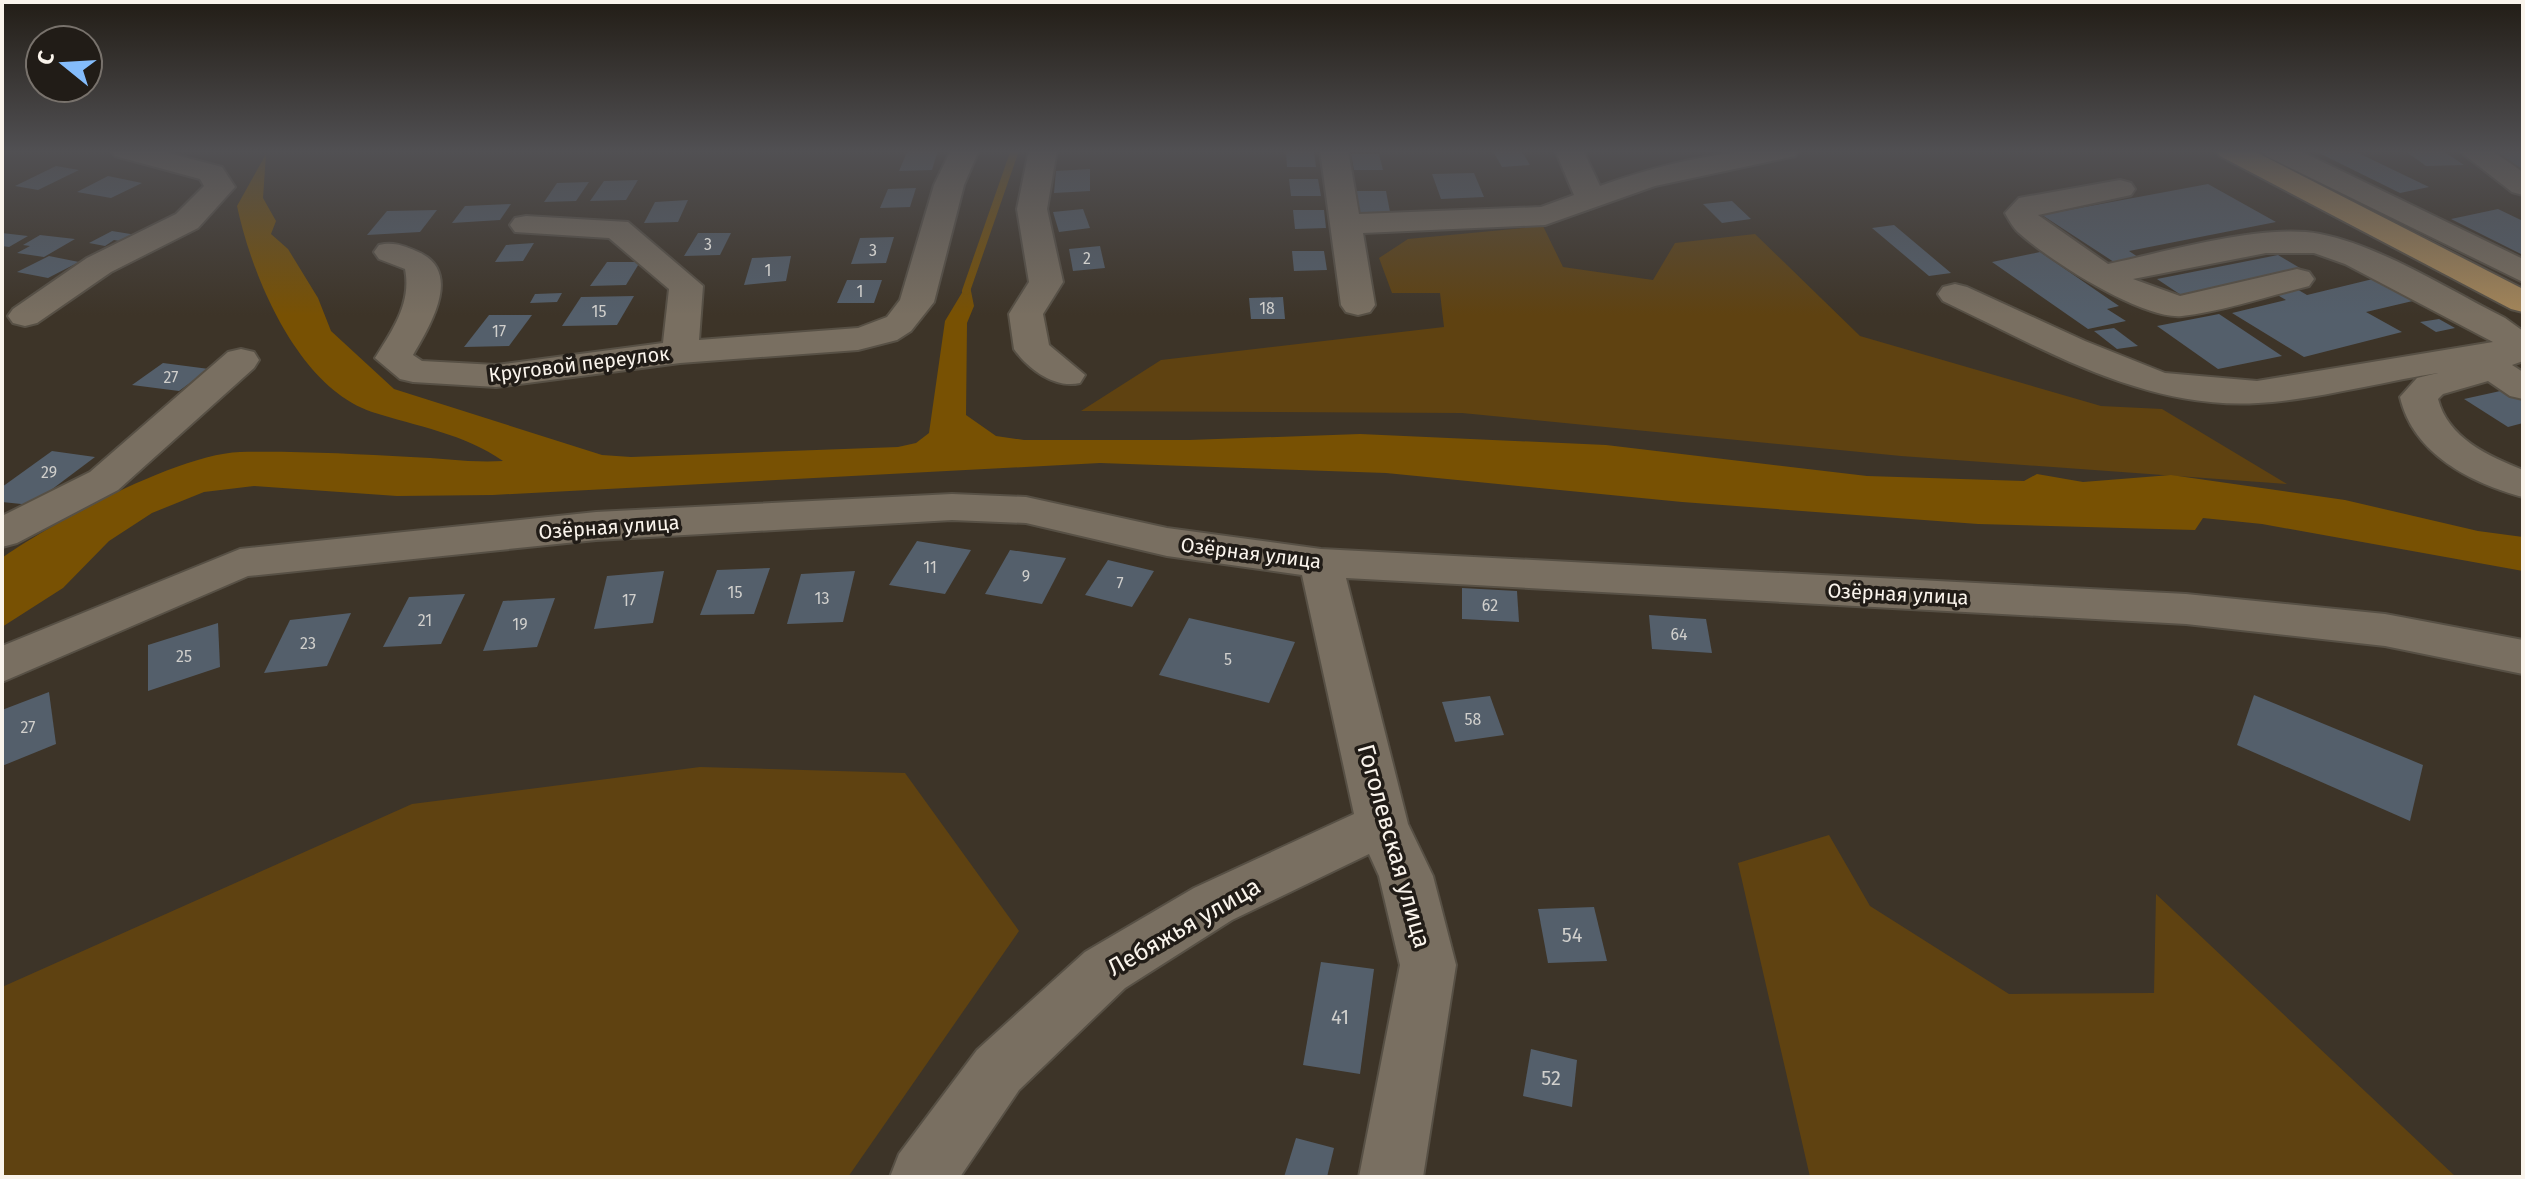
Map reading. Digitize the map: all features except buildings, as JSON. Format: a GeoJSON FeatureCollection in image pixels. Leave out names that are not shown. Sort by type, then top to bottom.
{"type":"FeatureCollection","features":[{"type":"Feature","properties":{"kind":"main road"},"geometry":{"type":"LineString","coordinates":[[2336,205],[2523,302]]}},
{"type":"Feature","properties":{"kind":"street"},"geometry":{"type":"LineString","coordinates":[[25,316],[99,265],[187,221],[203,205]]}},
{"type":"Feature","properties":{"kind":"street","name":"Круговой переулок"},"geometry":{"type":"LineString","coordinates":[[390,252],[420,264],[427,285],[416,316],[393,358],[413,371],[496,376],[680,352],[858,339],[885,333],[899,324],[917,302],[944,205]]}},
{"type":"Feature","properties":{"kind":"street"},"geometry":{"type":"LineString","coordinates":[[1033,205],[1046,282],[1026,314],[1032,349],[1067,375]]}},
{"type":"Feature","properties":{"kind":"street"},"geometry":{"type":"LineString","coordinates":[[1344,205],[1358,305]]}},
{"type":"Feature","properties":{"kind":"street"},"geometry":{"type":"LineString","coordinates":[[1347,224],[1545,216],[1575,205]]}},
{"type":"Feature","properties":{"kind":"street"},"geometry":{"type":"LineString","coordinates":[[2030,205],[2021,213],[2029,226],[2138,297],[2180,306],[2297,279]]}},
{"type":"Feature","properties":{"kind":"street"},"geometry":{"type":"LineString","coordinates":[[2387,205],[2523,272]]}},
{"type":"Feature","properties":{"kind":"street"},"geometry":{"type":"LineString","coordinates":[[526,225],[617,229],[664,265],[686,286],[680,352]]}},
{"type":"Feature","properties":{"kind":"street"},"geometry":{"type":"LineString","coordinates":[[2106,274],[2266,243],[2317,243],[2357,257],[2493,325],[2514,369]]}},
{"type":"Feature","properties":{"kind":"street"},"geometry":{"type":"LineString","coordinates":[[1955,294],[2072,349],[2159,384],[2257,392],[2523,348],[2491,360],[2514,369]]}},
{"type":"Feature","properties":{"kind":"street"},"geometry":{"type":"LineString","coordinates":[[2,533],[104,481],[241,360]]}},
{"type":"Feature","properties":{"kind":"street"},"geometry":{"type":"LineString","coordinates":[[2514,369],[2430,386],[2419,397],[2420,411],[2432,429],[2463,456],[2523,484]]}},
{"type":"Feature","properties":{"kind":"street","name":"Озёрная улица"},"geometry":{"type":"LineString","coordinates":[[2,665],[240,563],[328,551],[596,526],[952,507],[1026,510],[1167,542],[1321,563],[1480,569],[2186,609],[2385,630],[2523,657]]}},
{"type":"Feature","properties":{"kind":"street","name":"Гоголевская улица"},"geometry":{"type":"LineString","coordinates":[[1321,563],[1382,824],[1406,876],[1428,965],[1391,1177]]}},
{"type":"Feature","properties":{"kind":"street","name":"Лебяжья улица"},"geometry":{"type":"LineString","coordinates":[[922,1177],[998,1070],[1105,970],[1213,904],[1382,824]]}},
{"type":"Feature","properties":{"kind":"shaded area"},"geometry":{"type":"Polygon","coordinates":[[[267,205],[276,221],[271,234],[288,249],[318,298],[331,331],[394,389],[602,455],[631,457],[898,447],[916,443],[929,433],[945,321],[969,281],[974,306],[967,323],[966,415],[996,436],[1024,440],[1189,440],[1360,434],[1606,445],[1867,476],[2024,481],[2037,474],[2083,482],[2171,475],[2345,500],[2478,531],[2523,537],[2523,571],[2262,524],[2203,518],[2195,530],[1978,524],[1682,502],[1386,473],[1100,463],[493,495],[397,496],[254,486],[204,492],[152,513],[109,541],[63,588],[2,627],[2,558],[83,509],[184,464],[240,452],[503,461],[456,437],[372,412],[346,399],[322,379],[301,355],[267,296],[254,265],[237,206],[267,205]]]}},
{"type":"Feature","properties":{"kind":"shaded area"},"geometry":{"type":"Polygon","coordinates":[[[1543,226],[1563,267],[1653,280],[1675,243],[1755,234],[1860,336],[2101,406],[2162,409],[2287,484],[1901,456],[1462,413],[1081,411],[1161,360],[1444,327],[1440,293],[1392,293],[1379,258],[1408,239],[1543,226]]]}},
{"type":"Feature","properties":{"kind":"shaded area"},"geometry":{"type":"Polygon","coordinates":[[[700,767],[905,773],[1019,931],[848,1177],[2,1177],[2,987],[412,804],[700,767]]]}},
{"type":"Feature","properties":{"kind":"shaded area"},"geometry":{"type":"Polygon","coordinates":[[[1829,835],[1870,906],[2009,994],[2154,993],[2156,894],[2456,1177],[1810,1177],[1738,863],[1829,835]]]}},
{"type":"Feature","properties":{"kind":"waterway"},"geometry":{"type":"LineString","coordinates":[[966,291],[996,205]]}}]}
